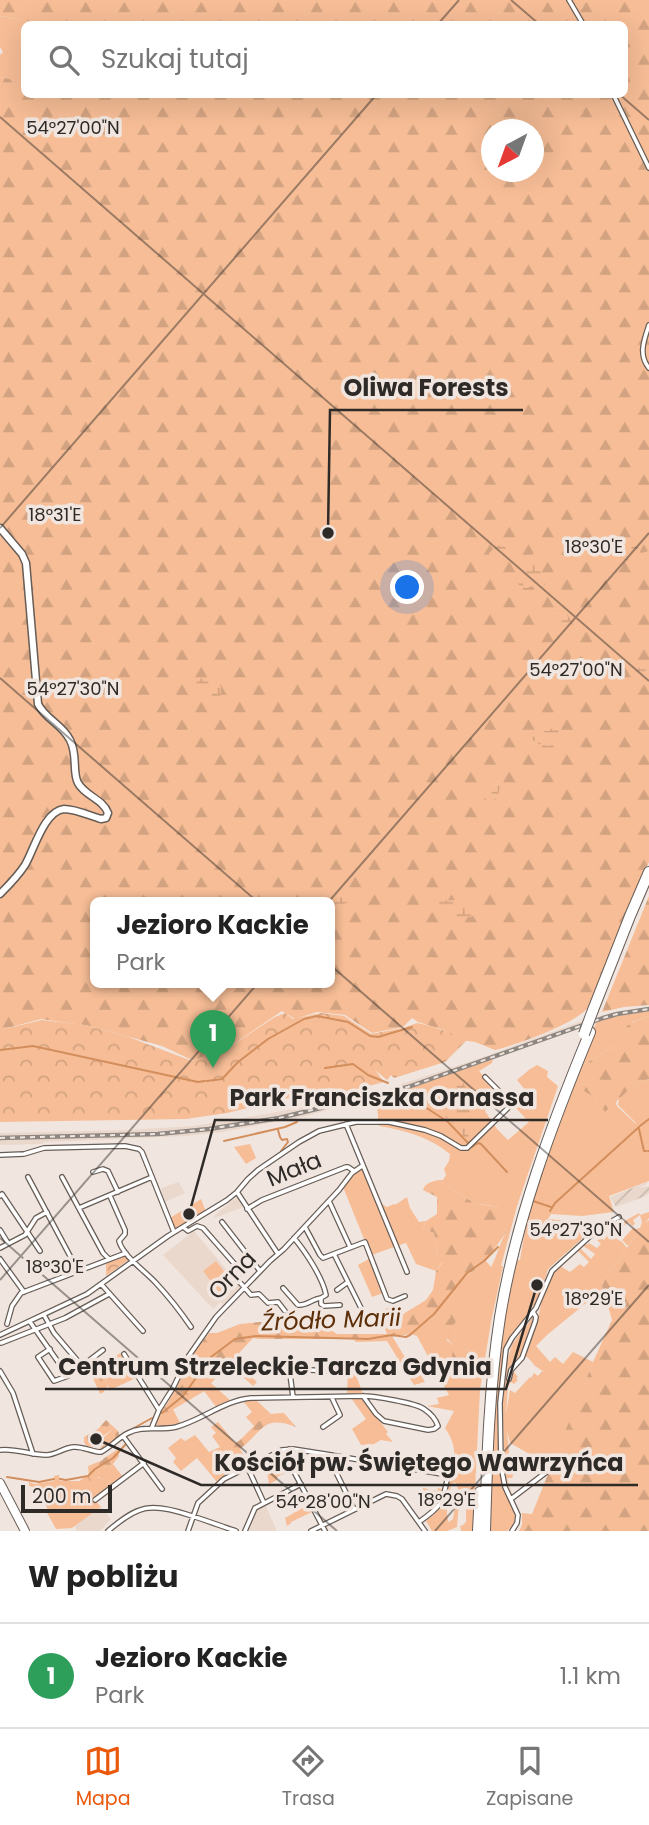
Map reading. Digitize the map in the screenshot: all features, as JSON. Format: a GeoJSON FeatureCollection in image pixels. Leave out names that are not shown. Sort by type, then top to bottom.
{"type":"FeatureCollection","features":[{"type":"Feature","properties":{"kind":"highway"},"geometry":{"type":"LineString","coordinates":[[484,1530],[485,1391],[503,1275],[532,1172],[632,909],[649,872]]}},
{"type":"Feature","properties":{"kind":"highway"},"geometry":{"type":"LineString","coordinates":[[596,1009],[649,884]]}},
{"type":"Feature","properties":{"kind":"main road"},"geometry":{"type":"LineString","coordinates":[[0,528],[20,551],[26,563],[38,704],[44,714],[62,728],[72,744],[79,785],[105,806],[108,813],[107,817],[101,819],[69,810],[54,813],[41,831],[24,865],[0,894]]}},
{"type":"Feature","properties":{"kind":"main road"},"geometry":{"type":"LineString","coordinates":[[0,1483],[25,1531]]}},
{"type":"Feature","properties":{"kind":"main road"},"geometry":{"type":"LineString","coordinates":[[0,1495],[20,1531]]}},
{"type":"Feature","properties":{"kind":"street"},"geometry":{"type":"LineString","coordinates":[[569,0],[581,21]]}},
{"type":"Feature","properties":{"kind":"street"},"geometry":{"type":"LineString","coordinates":[[615,98],[649,168]]}},
{"type":"Feature","properties":{"kind":"street"},"geometry":{"type":"LineString","coordinates":[[649,325],[643,352],[649,368]]}},
{"type":"Feature","properties":{"kind":"street"},"geometry":{"type":"LineString","coordinates":[[0,1335],[84,1296],[174,1232],[237,1192],[258,1170],[319,1131],[366,1121],[389,1122],[425,1130],[465,1149],[508,1108],[502,1094],[485,1077]]}},
{"type":"Feature","properties":{"kind":"street"},"geometry":{"type":"LineString","coordinates":[[346,1124],[407,1272]]}},
{"type":"Feature","properties":{"kind":"street"},"geometry":{"type":"LineString","coordinates":[[0,1155],[24,1154],[45,1148],[139,1149],[174,1232]]}},
{"type":"Feature","properties":{"kind":"street","name":"Orna"},"geometry":{"type":"LineString","coordinates":[[152,1427],[192,1350],[216,1317],[294,1238],[354,1171],[362,1166]]}},
{"type":"Feature","properties":{"kind":"street","name":"Mała"},"geometry":{"type":"LineString","coordinates":[[247,1209],[262,1200],[346,1167],[354,1171]]}},
{"type":"Feature","properties":{"kind":"street"},"geometry":{"type":"LineString","coordinates":[[93,1172],[103,1169],[108,1171],[118,1192]]}},
{"type":"Feature","properties":{"kind":"street"},"geometry":{"type":"LineString","coordinates":[[62,1177],[108,1258]]}},
{"type":"Feature","properties":{"kind":"street"},"geometry":{"type":"LineString","coordinates":[[79,1208],[152,1177]]}},
{"type":"Feature","properties":{"kind":"street"},"geometry":{"type":"LineString","coordinates":[[28,1178],[79,1272]]}},
{"type":"Feature","properties":{"kind":"street"},"geometry":{"type":"LineString","coordinates":[[237,1192],[278,1254]]}},
{"type":"Feature","properties":{"kind":"street"},"geometry":{"type":"LineString","coordinates":[[1,1195],[40,1251]]}},
{"type":"Feature","properties":{"kind":"street"},"geometry":{"type":"LineString","coordinates":[[110,1196],[125,1230],[119,1242],[191,1327]]}},
{"type":"Feature","properties":{"kind":"street"},"geometry":{"type":"LineString","coordinates":[[329,1200],[350,1247]]}},
{"type":"Feature","properties":{"kind":"street"},"geometry":{"type":"LineString","coordinates":[[0,1248],[27,1232],[36,1218],[47,1212]]}},
{"type":"Feature","properties":{"kind":"street"},"geometry":{"type":"LineString","coordinates":[[512,1531],[517,1525],[517,1510],[504,1485],[501,1466],[500,1403],[506,1349],[533,1312],[552,1271],[598,1229],[619,1217]]}},
{"type":"Feature","properties":{"kind":"street"},"geometry":{"type":"LineString","coordinates":[[222,1222],[261,1271]]}},
{"type":"Feature","properties":{"kind":"street"},"geometry":{"type":"LineString","coordinates":[[183,1227],[188,1231],[197,1226],[205,1229],[239,1269],[236,1278],[245,1289],[252,1296],[259,1294],[268,1303],[278,1302],[285,1311]]}},
{"type":"Feature","properties":{"kind":"street"},"geometry":{"type":"LineString","coordinates":[[305,1226],[321,1257],[326,1258],[363,1242],[366,1244],[387,1299],[393,1301],[405,1296]]}},
{"type":"Feature","properties":{"kind":"street"},"geometry":{"type":"LineString","coordinates":[[0,1230],[9,1243]]}},
{"type":"Feature","properties":{"kind":"street"},"geometry":{"type":"LineString","coordinates":[[284,1288],[298,1306],[327,1294],[294,1238]]}},
{"type":"Feature","properties":{"kind":"street"},"geometry":{"type":"LineString","coordinates":[[9,1331],[4,1324],[15,1300],[23,1292],[126,1253]]}},
{"type":"Feature","properties":{"kind":"street"},"geometry":{"type":"LineString","coordinates":[[334,1254],[361,1308]]}},
{"type":"Feature","properties":{"kind":"street"},"geometry":{"type":"LineString","coordinates":[[0,1259],[23,1292]]}},
{"type":"Feature","properties":{"kind":"street"},"geometry":{"type":"LineString","coordinates":[[337,1290],[348,1282]]}},
{"type":"Feature","properties":{"kind":"street"},"geometry":{"type":"LineString","coordinates":[[101,1284],[144,1331]]}},
{"type":"Feature","properties":{"kind":"street"},"geometry":{"type":"LineString","coordinates":[[0,1344],[81,1310],[109,1294]]}},
{"type":"Feature","properties":{"kind":"street"},"geometry":{"type":"LineString","coordinates":[[321,1298],[321,1304],[324,1306],[340,1305]]}},
{"type":"Feature","properties":{"kind":"street"},"geometry":{"type":"LineString","coordinates":[[509,1379],[536,1322],[533,1312]]}},
{"type":"Feature","properties":{"kind":"street"},"geometry":{"type":"LineString","coordinates":[[44,1315],[82,1366]]}},
{"type":"Feature","properties":{"kind":"street"},"geometry":{"type":"LineString","coordinates":[[30,1322],[61,1366]]}},
{"type":"Feature","properties":{"kind":"street"},"geometry":{"type":"LineString","coordinates":[[50,1349],[38,1357],[54,1381],[68,1376],[103,1350]]}},
{"type":"Feature","properties":{"kind":"street"},"geometry":{"type":"LineString","coordinates":[[124,1354],[159,1410]]}},
{"type":"Feature","properties":{"kind":"street"},"geometry":{"type":"LineString","coordinates":[[293,1397],[290,1374],[293,1369],[345,1372]]}},
{"type":"Feature","properties":{"kind":"street"},"geometry":{"type":"LineString","coordinates":[[0,1371],[13,1393],[33,1454]]}},
{"type":"Feature","properties":{"kind":"street"},"geometry":{"type":"LineString","coordinates":[[0,1450],[13,1449],[52,1455],[74,1447],[101,1452],[132,1431],[152,1427],[170,1428],[194,1421],[241,1399],[293,1397],[363,1396],[380,1397],[423,1407],[438,1424],[436,1428],[419,1430],[389,1423],[380,1419],[363,1396]]}},
{"type":"Feature","properties":{"kind":"street"},"geometry":{"type":"LineString","coordinates":[[323,1427],[340,1415],[332,1397]]}},
{"type":"Feature","properties":{"kind":"street"},"geometry":{"type":"LineString","coordinates":[[123,1436],[162,1489]]}},
{"type":"Feature","properties":{"kind":"street"},"geometry":{"type":"LineString","coordinates":[[289,1449],[288,1460],[325,1531]]}},
{"type":"Feature","properties":{"kind":"street"},"geometry":{"type":"LineString","coordinates":[[188,1531],[201,1499],[224,1479],[280,1450],[289,1449],[448,1475],[441,1503],[435,1511],[419,1522]]}},
{"type":"Feature","properties":{"kind":"street"},"geometry":{"type":"LineString","coordinates":[[332,1455],[332,1464],[354,1509]]}},
{"type":"Feature","properties":{"kind":"street"},"geometry":{"type":"LineString","coordinates":[[95,1500],[144,1463]]}},
{"type":"Feature","properties":{"kind":"street"},"geometry":{"type":"LineString","coordinates":[[247,1466],[264,1503]]}},
{"type":"Feature","properties":{"kind":"street"},"geometry":{"type":"LineString","coordinates":[[511,1500],[553,1467]]}},
{"type":"Feature","properties":{"kind":"street"},"geometry":{"type":"LineString","coordinates":[[245,1531],[253,1510],[301,1484]]}},
{"type":"Feature","properties":{"kind":"street"},"geometry":{"type":"LineString","coordinates":[[311,1531],[382,1495],[392,1494],[402,1499],[425,1531]]}},
{"type":"Feature","properties":{"kind":"street"},"geometry":{"type":"LineString","coordinates":[[111,1530],[136,1511],[153,1507],[168,1508],[236,1531]]}},
{"type":"Feature","properties":{"kind":"shaded area"},"geometry":{"type":"Polygon","coordinates":[[[587,1019],[584,1026],[406,1089],[302,1117],[186,1136],[0,1145],[0,1133],[193,1126],[375,1093],[587,1019]]]}},
{"type":"Feature","properties":{"kind":"shaded area"},"geometry":{"type":"Polygon","coordinates":[[[179,1182],[185,1193],[165,1202],[161,1188],[179,1182]]]}},
{"type":"Feature","properties":{"kind":"shaded area"},"geometry":{"type":"Polygon","coordinates":[[[647,1182],[638,1188],[649,1186],[646,1196],[616,1207],[610,1197],[647,1182]]]}},
{"type":"Feature","properties":{"kind":"shaded area"},"geometry":{"type":"Polygon","coordinates":[[[237,1197],[243,1207],[215,1218],[214,1216],[237,1197]]]}},
{"type":"Feature","properties":{"kind":"shaded area"},"geometry":{"type":"Polygon","coordinates":[[[194,1231],[242,1288],[223,1305],[221,1302],[213,1309],[163,1255],[194,1231]]]}},
{"type":"Feature","properties":{"kind":"shaded area"},"geometry":{"type":"Polygon","coordinates":[[[265,1504],[277,1531],[249,1531],[255,1511],[265,1504]]]}},
{"type":"Feature","properties":{"kind":"shaded area"},"geometry":{"type":"Polygon","coordinates":[[[101,1507],[111,1519],[100,1531],[77,1531],[76,1525],[101,1507]]]}},
{"type":"Feature","properties":{"kind":"green space"},"geometry":{"type":"Polygon","coordinates":[[[0,0],[649,0],[649,862],[588,1008],[570,1021],[531,1039],[495,1050],[475,1042],[460,1040],[444,1030],[412,1018],[403,1027],[372,1033],[345,1015],[317,1012],[295,1019],[282,1011],[235,1043],[194,1061],[162,1046],[90,1026],[41,1019],[0,1030],[0,897],[15,881],[44,830],[59,815],[71,812],[103,823],[108,822],[112,815],[107,805],[82,784],[78,774],[74,741],[41,704],[30,567],[24,552],[0,524],[0,77],[10,79],[17,87],[21,84],[21,98],[628,98],[628,21],[25,21],[0,17],[0,0]]]}},
{"type":"Feature","properties":{"kind":"green space"},"geometry":{"type":"Polygon","coordinates":[[[0,17],[25,21],[21,21],[21,84],[17,88],[10,79],[0,77],[0,55],[3,52],[0,47],[0,17]]]}},
{"type":"Feature","properties":{"kind":"green space"},"geometry":{"type":"Polygon","coordinates":[[[0,533],[19,555],[25,573],[36,704],[68,742],[72,754],[73,777],[106,813],[101,817],[63,807],[53,811],[15,875],[0,890],[0,533]]]}},
{"type":"Feature","properties":{"kind":"green space"},"geometry":{"type":"Polygon","coordinates":[[[619,541],[635,542],[641,553],[649,551],[649,563],[634,563],[623,558],[613,546],[619,541]]]}},
{"type":"Feature","properties":{"kind":"green space"},"geometry":{"type":"Polygon","coordinates":[[[501,545],[507,548],[507,552],[495,562],[490,560],[489,553],[501,545]]]}},
{"type":"Feature","properties":{"kind":"green space"},"geometry":{"type":"Polygon","coordinates":[[[534,553],[539,556],[537,567],[547,580],[544,586],[523,587],[518,584],[516,569],[534,553]]]}},
{"type":"Feature","properties":{"kind":"green space"},"geometry":{"type":"Polygon","coordinates":[[[556,610],[567,615],[573,627],[571,633],[564,633],[554,625],[547,612],[556,610]]]}},
{"type":"Feature","properties":{"kind":"green space"},"geometry":{"type":"Polygon","coordinates":[[[578,643],[588,646],[579,668],[571,661],[578,643]]]}},
{"type":"Feature","properties":{"kind":"green space"},"geometry":{"type":"Polygon","coordinates":[[[644,663],[649,663],[648,681],[633,684],[631,676],[644,663]]]}},
{"type":"Feature","properties":{"kind":"green space"},"geometry":{"type":"Polygon","coordinates":[[[207,678],[221,687],[220,703],[216,704],[197,695],[195,688],[198,679],[207,678]]]}},
{"type":"Feature","properties":{"kind":"green space"},"geometry":{"type":"Polygon","coordinates":[[[559,721],[563,722],[557,743],[543,745],[530,737],[529,734],[535,730],[549,731],[559,721]]]}},
{"type":"Feature","properties":{"kind":"green space"},"geometry":{"type":"Polygon","coordinates":[[[496,785],[500,786],[498,796],[487,801],[483,795],[485,791],[496,785]]]}},
{"type":"Feature","properties":{"kind":"green space"},"geometry":{"type":"Polygon","coordinates":[[[318,892],[335,893],[348,902],[335,906],[335,897],[317,895],[318,892]]]}},
{"type":"Feature","properties":{"kind":"green space"},"geometry":{"type":"Polygon","coordinates":[[[649,896],[649,1005],[602,1012],[649,896]]]}},
{"type":"Feature","properties":{"kind":"green space"},"geometry":{"type":"Polygon","coordinates":[[[454,900],[464,903],[473,912],[473,916],[462,918],[431,913],[438,901],[454,900]]]}},
{"type":"Feature","properties":{"kind":"green space"},"geometry":{"type":"Polygon","coordinates":[[[649,1010],[649,1016],[632,1022],[617,1045],[581,1066],[595,1098],[605,1111],[617,1101],[618,1107],[636,1124],[618,1105],[619,1098],[636,1083],[649,1079],[649,1181],[609,1196],[614,1212],[582,1216],[551,1214],[548,1219],[607,1221],[594,1228],[548,1269],[539,1299],[505,1348],[499,1398],[498,1448],[500,1472],[515,1518],[507,1531],[490,1531],[490,1468],[499,1342],[514,1261],[520,1260],[529,1207],[597,1020],[649,1010]]]}},
{"type":"Feature","properties":{"kind":"green space"},"geometry":{"type":"Polygon","coordinates":[[[285,1013],[293,1019],[321,1013],[344,1016],[371,1034],[417,1023],[468,1039],[445,1062],[394,1078],[391,1075],[387,1080],[375,1070],[384,1082],[334,1095],[331,1088],[227,1113],[186,1119],[0,1122],[0,1030],[42,1020],[86,1025],[126,1036],[192,1061],[234,1044],[285,1013]]]}},
{"type":"Feature","properties":{"kind":"green space"},"geometry":{"type":"Polygon","coordinates":[[[649,1016],[649,1079],[636,1083],[605,1112],[595,1098],[575,1085],[581,1066],[617,1045],[628,1026],[649,1016]]]}},
{"type":"Feature","properties":{"kind":"green space"},"geometry":{"type":"Polygon","coordinates":[[[493,1059],[492,1063],[479,1071],[499,1094],[485,1111],[508,1140],[529,1122],[515,1107],[514,1103],[529,1095],[517,1080],[537,1065],[548,1071],[547,1077],[558,1086],[517,1206],[501,1266],[480,1390],[473,1531],[461,1531],[460,1526],[466,1522],[466,1488],[460,1489],[457,1527],[447,1531],[432,1531],[426,1521],[446,1501],[449,1522],[453,1519],[458,1489],[455,1482],[451,1485],[447,1498],[450,1477],[457,1468],[453,1467],[453,1447],[445,1428],[454,1411],[427,1406],[439,1404],[437,1398],[449,1395],[417,1336],[411,1334],[428,1319],[432,1320],[440,1311],[451,1307],[447,1302],[463,1279],[486,1261],[491,1267],[507,1231],[502,1226],[499,1206],[477,1205],[438,1180],[443,1180],[446,1175],[444,1169],[450,1154],[416,1135],[379,1126],[376,1097],[493,1059]],[[451,1307],[447,1340],[460,1355],[472,1353],[456,1341],[453,1326],[459,1317],[451,1307]]]}},
{"type":"Feature","properties":{"kind":"green space"},"geometry":{"type":"Polygon","coordinates":[[[458,1081],[463,1083],[467,1090],[467,1106],[470,1112],[469,1139],[462,1136],[452,1122],[421,1099],[432,1090],[458,1081]]]}},
{"type":"Feature","properties":{"kind":"green space"},"geometry":{"type":"Polygon","coordinates":[[[250,1144],[256,1158],[246,1164],[234,1147],[250,1144]]]}},
{"type":"Feature","properties":{"kind":"green space"},"geometry":{"type":"Polygon","coordinates":[[[362,1169],[394,1247],[372,1255],[343,1187],[362,1169]]]}},
{"type":"Feature","properties":{"kind":"green space"},"geometry":{"type":"Polygon","coordinates":[[[438,1180],[477,1205],[500,1206],[503,1210],[502,1226],[507,1231],[486,1261],[463,1279],[448,1301],[458,1304],[459,1317],[453,1326],[456,1340],[472,1353],[470,1357],[460,1356],[455,1362],[452,1359],[453,1345],[438,1328],[450,1318],[450,1308],[445,1312],[440,1311],[432,1320],[428,1319],[411,1334],[374,1339],[253,1338],[203,1392],[162,1416],[192,1355],[209,1333],[217,1333],[240,1324],[260,1322],[298,1329],[321,1324],[337,1334],[387,1334],[400,1330],[395,1319],[426,1300],[433,1290],[436,1271],[442,1263],[437,1254],[434,1233],[423,1228],[426,1221],[437,1214],[437,1197],[423,1190],[427,1184],[438,1180]]]}},
{"type":"Feature","properties":{"kind":"green space"},"geometry":{"type":"Polygon","coordinates":[[[407,1197],[419,1222],[426,1221],[423,1228],[434,1233],[437,1254],[442,1262],[436,1271],[416,1264],[406,1243],[397,1246],[382,1209],[382,1204],[387,1207],[395,1205],[407,1197]]]}},
{"type":"Feature","properties":{"kind":"green space"},"geometry":{"type":"Polygon","coordinates":[[[201,1199],[206,1212],[174,1229],[170,1218],[201,1199]]]}},
{"type":"Feature","properties":{"kind":"green space"},"geometry":{"type":"Polygon","coordinates":[[[649,1212],[649,1218],[628,1246],[622,1240],[633,1228],[640,1228],[640,1215],[649,1212]]]}},
{"type":"Feature","properties":{"kind":"green space"},"geometry":{"type":"Polygon","coordinates":[[[639,1213],[633,1220],[635,1224],[632,1226],[629,1222],[617,1231],[611,1226],[639,1213]]]}},
{"type":"Feature","properties":{"kind":"green space"},"geometry":{"type":"Polygon","coordinates":[[[649,1220],[649,1531],[519,1531],[522,1513],[532,1514],[612,1320],[603,1281],[649,1220]]]}},
{"type":"Feature","properties":{"kind":"green space"},"geometry":{"type":"Polygon","coordinates":[[[611,1235],[627,1248],[603,1281],[606,1298],[591,1299],[536,1346],[550,1362],[555,1357],[563,1364],[573,1352],[593,1362],[552,1467],[510,1443],[507,1430],[508,1467],[516,1469],[512,1478],[507,1478],[513,1497],[507,1481],[504,1466],[503,1402],[507,1362],[512,1344],[534,1316],[538,1319],[544,1290],[554,1272],[560,1266],[570,1272],[580,1264],[584,1267],[589,1262],[577,1250],[580,1248],[591,1259],[595,1254],[582,1245],[589,1243],[597,1248],[601,1244],[597,1240],[604,1240],[611,1235]],[[522,1355],[514,1361],[516,1364],[511,1372],[517,1365],[514,1372],[518,1380],[508,1386],[506,1415],[510,1390],[515,1393],[534,1373],[538,1376],[542,1371],[545,1372],[522,1355]]]}},
{"type":"Feature","properties":{"kind":"green space"},"geometry":{"type":"Polygon","coordinates":[[[126,1254],[130,1259],[106,1276],[106,1264],[126,1254]]]}},
{"type":"Feature","properties":{"kind":"green space"},"geometry":{"type":"Polygon","coordinates":[[[369,1259],[383,1293],[372,1297],[358,1265],[369,1259]]]}},
{"type":"Feature","properties":{"kind":"green space"},"geometry":{"type":"Polygon","coordinates":[[[216,1261],[234,1284],[221,1294],[203,1271],[216,1261]]]}},
{"type":"Feature","properties":{"kind":"green space"},"geometry":{"type":"Polygon","coordinates":[[[391,1307],[400,1330],[387,1334],[378,1312],[391,1307]]]}},
{"type":"Feature","properties":{"kind":"green space"},"geometry":{"type":"Polygon","coordinates":[[[392,1336],[406,1359],[401,1362],[406,1372],[387,1341],[354,1340],[392,1336]]]}},
{"type":"Feature","properties":{"kind":"green space"},"geometry":{"type":"Polygon","coordinates":[[[120,1353],[136,1378],[110,1390],[100,1369],[120,1353]]]}},
{"type":"Feature","properties":{"kind":"green space"},"geometry":{"type":"Polygon","coordinates":[[[238,1353],[250,1366],[245,1371],[257,1382],[253,1386],[229,1364],[238,1353]]]}},
{"type":"Feature","properties":{"kind":"green space"},"geometry":{"type":"Polygon","coordinates":[[[100,1369],[108,1386],[100,1394],[92,1376],[100,1369]]]}},
{"type":"Feature","properties":{"kind":"green space"},"geometry":{"type":"Polygon","coordinates":[[[348,1370],[354,1370],[363,1394],[347,1393],[348,1370]]]}},
{"type":"Feature","properties":{"kind":"green space"},"geometry":{"type":"Polygon","coordinates":[[[419,1372],[425,1382],[414,1385],[407,1374],[419,1372]]]}},
{"type":"Feature","properties":{"kind":"green space"},"geometry":{"type":"Polygon","coordinates":[[[211,1383],[231,1401],[217,1408],[204,1391],[211,1383]]]}},
{"type":"Feature","properties":{"kind":"green space"},"geometry":{"type":"Polygon","coordinates":[[[351,1398],[363,1399],[393,1442],[381,1440],[374,1444],[361,1445],[352,1429],[366,1419],[351,1398]]]}},
{"type":"Feature","properties":{"kind":"green space"},"geometry":{"type":"Polygon","coordinates":[[[255,1399],[271,1414],[259,1421],[255,1427],[246,1417],[252,1412],[242,1400],[255,1399]]]}},
{"type":"Feature","properties":{"kind":"green space"},"geometry":{"type":"Polygon","coordinates":[[[163,1407],[163,1415],[173,1409],[180,1423],[155,1425],[163,1407]]]}},
{"type":"Feature","properties":{"kind":"green space"},"geometry":{"type":"Polygon","coordinates":[[[284,1413],[296,1427],[276,1423],[264,1427],[240,1449],[245,1457],[236,1465],[224,1451],[259,1421],[271,1414],[284,1413]]]}},
{"type":"Feature","properties":{"kind":"green space"},"geometry":{"type":"Polygon","coordinates":[[[106,1420],[118,1431],[120,1436],[99,1450],[87,1447],[84,1437],[98,1429],[106,1420]],[[114,1428],[102,1437],[96,1431],[88,1435],[95,1446],[87,1447],[99,1449],[105,1443],[103,1438],[114,1428]]]}},
{"type":"Feature","properties":{"kind":"green space"},"geometry":{"type":"Polygon","coordinates":[[[218,1422],[236,1444],[225,1451],[229,1457],[221,1464],[227,1473],[217,1482],[197,1458],[181,1471],[173,1462],[176,1458],[168,1448],[181,1438],[185,1441],[195,1435],[209,1452],[220,1447],[212,1436],[216,1433],[211,1427],[218,1422]]]}},
{"type":"Feature","properties":{"kind":"green space"},"geometry":{"type":"Polygon","coordinates":[[[118,1449],[119,1456],[110,1468],[108,1486],[105,1487],[99,1477],[90,1481],[88,1466],[103,1460],[118,1449]]]}},
{"type":"Feature","properties":{"kind":"green space"},"geometry":{"type":"Polygon","coordinates":[[[287,1463],[292,1472],[277,1477],[277,1480],[269,1484],[267,1472],[274,1473],[286,1467],[287,1463]]]}},
{"type":"Feature","properties":{"kind":"green space"},"geometry":{"type":"Polygon","coordinates":[[[113,1464],[123,1477],[95,1500],[101,1507],[72,1528],[56,1529],[46,1511],[48,1510],[42,1494],[38,1495],[33,1487],[29,1486],[29,1482],[35,1484],[54,1481],[54,1476],[59,1475],[60,1481],[79,1481],[89,1475],[101,1478],[108,1486],[113,1464]]]}},
{"type":"Feature","properties":{"kind":"green space"},"geometry":{"type":"Polygon","coordinates":[[[423,1488],[437,1491],[438,1488],[442,1489],[436,1504],[433,1505],[435,1506],[429,1511],[423,1495],[423,1488]]]}},
{"type":"Feature","properties":{"kind":"green space"},"geometry":{"type":"Polygon","coordinates":[[[308,1505],[312,1512],[287,1526],[285,1518],[308,1505]]]}},
{"type":"Feature","properties":{"kind":"waterway"},"geometry":{"type":"LineString","coordinates":[[207,1081],[222,1079],[238,1062],[268,1039],[304,1019],[317,1016],[348,1022],[370,1036],[378,1037],[412,1027]]}},
{"type":"Feature","properties":{"kind":"waterway"},"geometry":{"type":"LineString","coordinates":[[0,1050],[33,1046],[198,1082],[205,1081]]}},
{"type":"Feature","properties":{"kind":"waterway"},"geometry":{"type":"LineString","coordinates":[[325,1068],[353,1064],[368,1075],[388,1083]]}},
{"type":"Feature","properties":{"kind":"waterway"},"geometry":{"type":"LineString","coordinates":[[401,1096],[422,1105],[448,1122],[469,1144]]}},
{"type":"Feature","properties":{"kind":"waterway","name":"Źródło Marii"},"geometry":{"type":"LineString","coordinates":[[640,1126],[649,1119]]}},
{"type":"Feature","properties":{"kind":"waterway"},"geometry":{"type":"LineString","coordinates":[[224,1141],[297,1122]]}},
{"type":"Feature","properties":{"kind":"waterway","name":"Źródło Marii"},"geometry":{"type":"LineString","coordinates":[[550,1211],[555,1203],[639,1127]]}},
{"type":"Feature","properties":{"kind":"waterway"},"geometry":{"type":"LineString","coordinates":[[639,1129],[646,1151]]}},
{"type":"Feature","properties":{"kind":"waterway"},"geometry":{"type":"LineString","coordinates":[[278,1130],[282,1140],[287,1139],[288,1142],[281,1151]]}},
{"type":"Feature","properties":{"kind":"waterway"},"geometry":{"type":"LineString","coordinates":[[472,1147],[481,1144],[507,1172]]}},
{"type":"Feature","properties":{"kind":"waterway"},"geometry":{"type":"LineString","coordinates":[[533,1201],[551,1207]]}},
{"type":"Feature","properties":{"kind":"waterway","name":"Źródło Marii"},"geometry":{"type":"LineString","coordinates":[[529,1235],[546,1226],[548,1221]]}},
{"type":"Feature","properties":{"kind":"waterway","name":"Źródło Marii"},"geometry":{"type":"LineString","coordinates":[[162,1413],[183,1396],[211,1357],[235,1339],[256,1336],[368,1339],[392,1335],[406,1337],[434,1314],[467,1273],[498,1247]]}},
{"type":"Feature","properties":{"kind":"waterway","name":"Źródło Marii"},"geometry":{"type":"LineString","coordinates":[[134,1428],[152,1418]]}},
{"type":"Feature","properties":{"kind":"waterway","name":"Źródło Marii"},"geometry":{"type":"LineString","coordinates":[[60,1479],[88,1476],[113,1458],[126,1444]]}},
{"type":"Feature","properties":{"kind":"waterway","name":"Źródło Marii"},"geometry":{"type":"LineString","coordinates":[[7,1477],[39,1482],[54,1479]]}},
{"type":"Feature","properties":{"kind":"railway"},"geometry":{"type":"LineString","coordinates":[[0,1138],[158,1134],[279,1118],[408,1087],[603,1018],[649,1009]]}},
{"type":"Feature","properties":{"kind":"place","name":"Oliwa Forests"},"geometry":{"type":"Point","coordinates":[328,533]}},
{"type":"Feature","properties":{"kind":"place","name":"Jezioro Kackie"},"geometry":{"type":"Point","coordinates":[213,1068]}},
{"type":"Feature","properties":{"kind":"place","name":"Park Franciszka Ornassa"},"geometry":{"type":"Point","coordinates":[189,1214]}},
{"type":"Feature","properties":{"kind":"place","name":"Centrum Strzeleckie Tarcza Gdynia"},"geometry":{"type":"Point","coordinates":[537,1285]}},
{"type":"Feature","properties":{"kind":"place","name":"Kościół pw. Świętego Wawrzyńca"},"geometry":{"type":"Point","coordinates":[96,1439]}}]}
